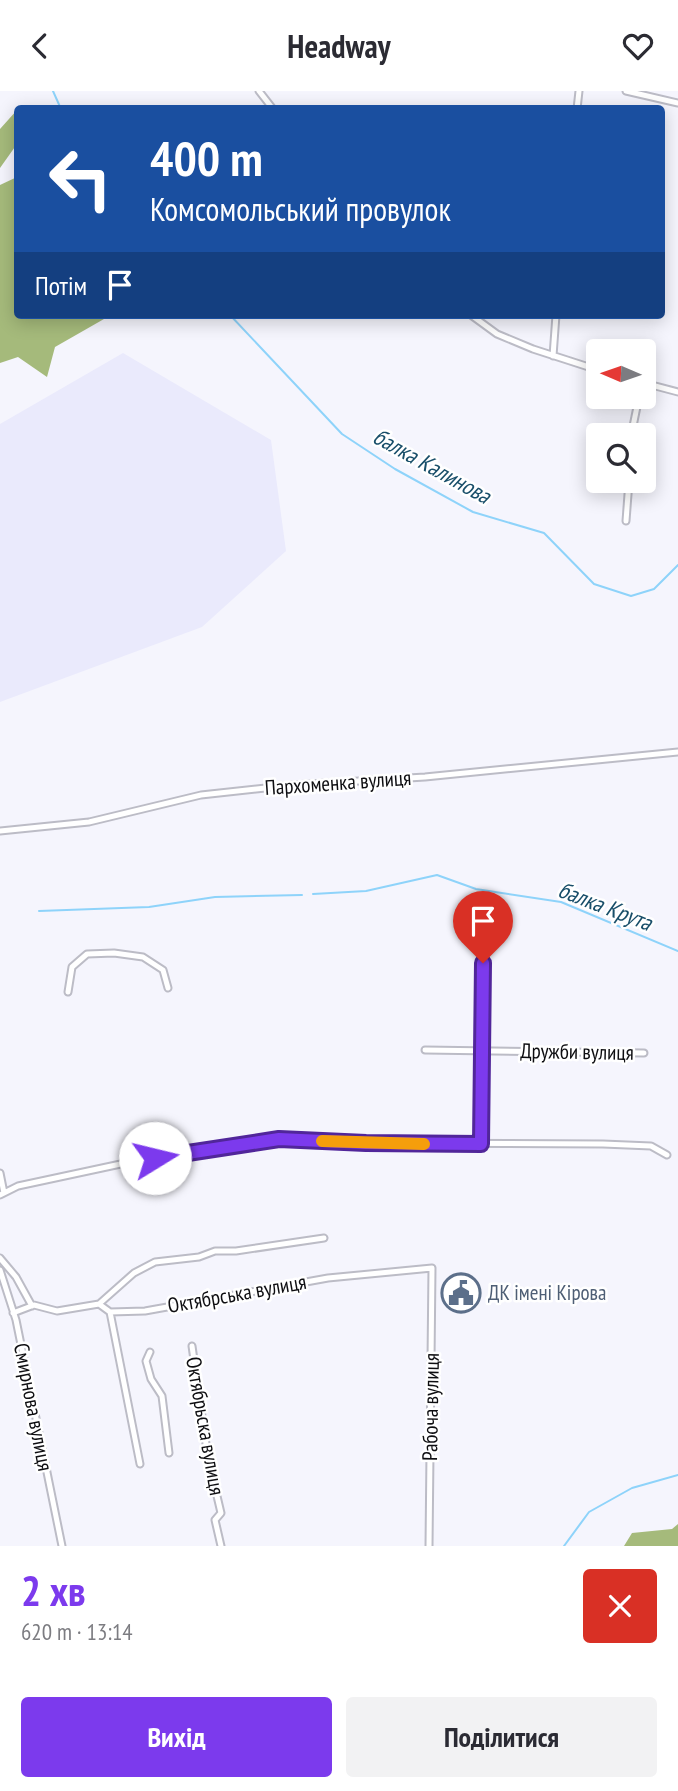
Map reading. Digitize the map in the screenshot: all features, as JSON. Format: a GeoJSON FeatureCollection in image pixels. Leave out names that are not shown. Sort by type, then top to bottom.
{"type":"FeatureCollection","features":[{"type":"Feature","properties":{"kind":"street"},"geometry":{"type":"LineString","coordinates":[[259,91],[270,105]]}},
{"type":"Feature","properties":{"kind":"street"},"geometry":{"type":"LineString","coordinates":[[626,91],[678,103]]}},
{"type":"Feature","properties":{"kind":"street"},"geometry":{"type":"LineString","coordinates":[[476,319],[497,334],[586,366]]}},
{"type":"Feature","properties":{"kind":"street"},"geometry":{"type":"LineString","coordinates":[[553,356],[556,319]]}},
{"type":"Feature","properties":{"kind":"street"},"geometry":{"type":"LineString","coordinates":[[656,387],[678,393]]}},
{"type":"Feature","properties":{"kind":"street"},"geometry":{"type":"LineString","coordinates":[[626,521],[628,493]]}},
{"type":"Feature","properties":{"kind":"street","name":"Пархоменка вулиця"},"geometry":{"type":"LineString","coordinates":[[0,831],[89,822],[201,795],[293,785],[425,777],[678,752]]}},
{"type":"Feature","properties":{"kind":"street"},"geometry":{"type":"LineString","coordinates":[[68,992],[72,967],[88,954],[114,953],[143,957],[163,970],[168,988]]}},
{"type":"Feature","properties":{"kind":"street"},"geometry":{"type":"LineString","coordinates":[[481,1144],[483,963]]}},
{"type":"Feature","properties":{"kind":"street","name":"Дружби вулиця"},"geometry":{"type":"LineString","coordinates":[[425,1050],[644,1053]]}},
{"type":"Feature","properties":{"kind":"street"},"geometry":{"type":"LineString","coordinates":[[0,1173],[2,1194],[19,1186],[130,1162],[279,1139],[366,1143],[544,1142],[651,1146],[667,1156]]}},
{"type":"Feature","properties":{"kind":"street"},"geometry":{"type":"LineString","coordinates":[[13,1313],[32,1306],[58,1311],[99,1304],[134,1273],[155,1262],[199,1257],[215,1251],[236,1251],[324,1238]]}},
{"type":"Feature","properties":{"kind":"street"},"geometry":{"type":"LineString","coordinates":[[0,1258],[16,1277],[32,1306]]}},
{"type":"Feature","properties":{"kind":"street","name":"Октябрська вулиця"},"geometry":{"type":"LineString","coordinates":[[110,1312],[145,1311],[328,1278],[432,1268]]}},
{"type":"Feature","properties":{"kind":"street","name":"Рабоча вулиця"},"geometry":{"type":"LineString","coordinates":[[429,1546],[432,1268]]}},
{"type":"Feature","properties":{"kind":"street","name":"Смирнова вулиця"},"geometry":{"type":"LineString","coordinates":[[0,1270],[13,1313],[62,1546]]}},
{"type":"Feature","properties":{"kind":"street"},"geometry":{"type":"LineString","coordinates":[[99,1304],[110,1312],[140,1464]]}},
{"type":"Feature","properties":{"kind":"street","name":"Октябрьска вулиця"},"geometry":{"type":"LineString","coordinates":[[192,1346],[208,1458],[220,1513],[215,1520],[221,1546]]}},
{"type":"Feature","properties":{"kind":"street"},"geometry":{"type":"LineString","coordinates":[[150,1352],[145,1360],[151,1379],[162,1396],[169,1453]]}},
{"type":"Feature","properties":{"kind":"shaded area"},"geometry":{"type":"Polygon","coordinates":[[[123,353],[271,440],[286,551],[202,627],[0,702],[0,424],[123,353]]]}},
{"type":"Feature","properties":{"kind":"green space"},"geometry":{"type":"Polygon","coordinates":[[[14,113],[14,148],[0,168],[0,129],[14,113]]]}},
{"type":"Feature","properties":{"kind":"green space"},"geometry":{"type":"Polygon","coordinates":[[[14,178],[14,319],[104,319],[55,347],[47,377],[18,357],[0,363],[0,185],[14,178]]]}},
{"type":"Feature","properties":{"kind":"green space"},"geometry":{"type":"Polygon","coordinates":[[[678,1524],[678,1546],[624,1546],[632,1533],[672,1529],[678,1524]]]}},
{"type":"Feature","properties":{"kind":"waterway","name":"балка Калинова"},"geometry":{"type":"LineString","coordinates":[[53,91],[59,105]]}},
{"type":"Feature","properties":{"kind":"waterway","name":"балка Калинова"},"geometry":{"type":"LineString","coordinates":[[234,319],[342,434],[395,469],[473,512],[544,533],[594,584],[631,596],[654,589],[678,565]]}},
{"type":"Feature","properties":{"kind":"waterway","name":"балка Крута"},"geometry":{"type":"LineString","coordinates":[[313,894],[366,891],[437,875],[476,889],[561,902],[678,951]]}},
{"type":"Feature","properties":{"kind":"waterway","name":"балка Крута"},"geometry":{"type":"LineString","coordinates":[[39,911],[149,907],[215,897],[302,895]]}},
{"type":"Feature","properties":{"kind":"waterway"},"geometry":{"type":"LineString","coordinates":[[564,1546],[589,1512],[632,1488],[678,1475]]}},
{"type":"Feature","properties":{"kind":"slow traffic"},"geometry":{"type":"LineString","coordinates":[[322,1141],[424,1144]]}},
{"type":"Feature","properties":{"kind":"place","name":"ДК імені Кірова"},"geometry":{"type":"Point","coordinates":[461,1293]}},
{"type":"Feature","properties":{"kind":"route"},"geometry":{"type":"LineString","coordinates":[[155,1158],[279,1139],[481,1144],[483,963]]}}]}
